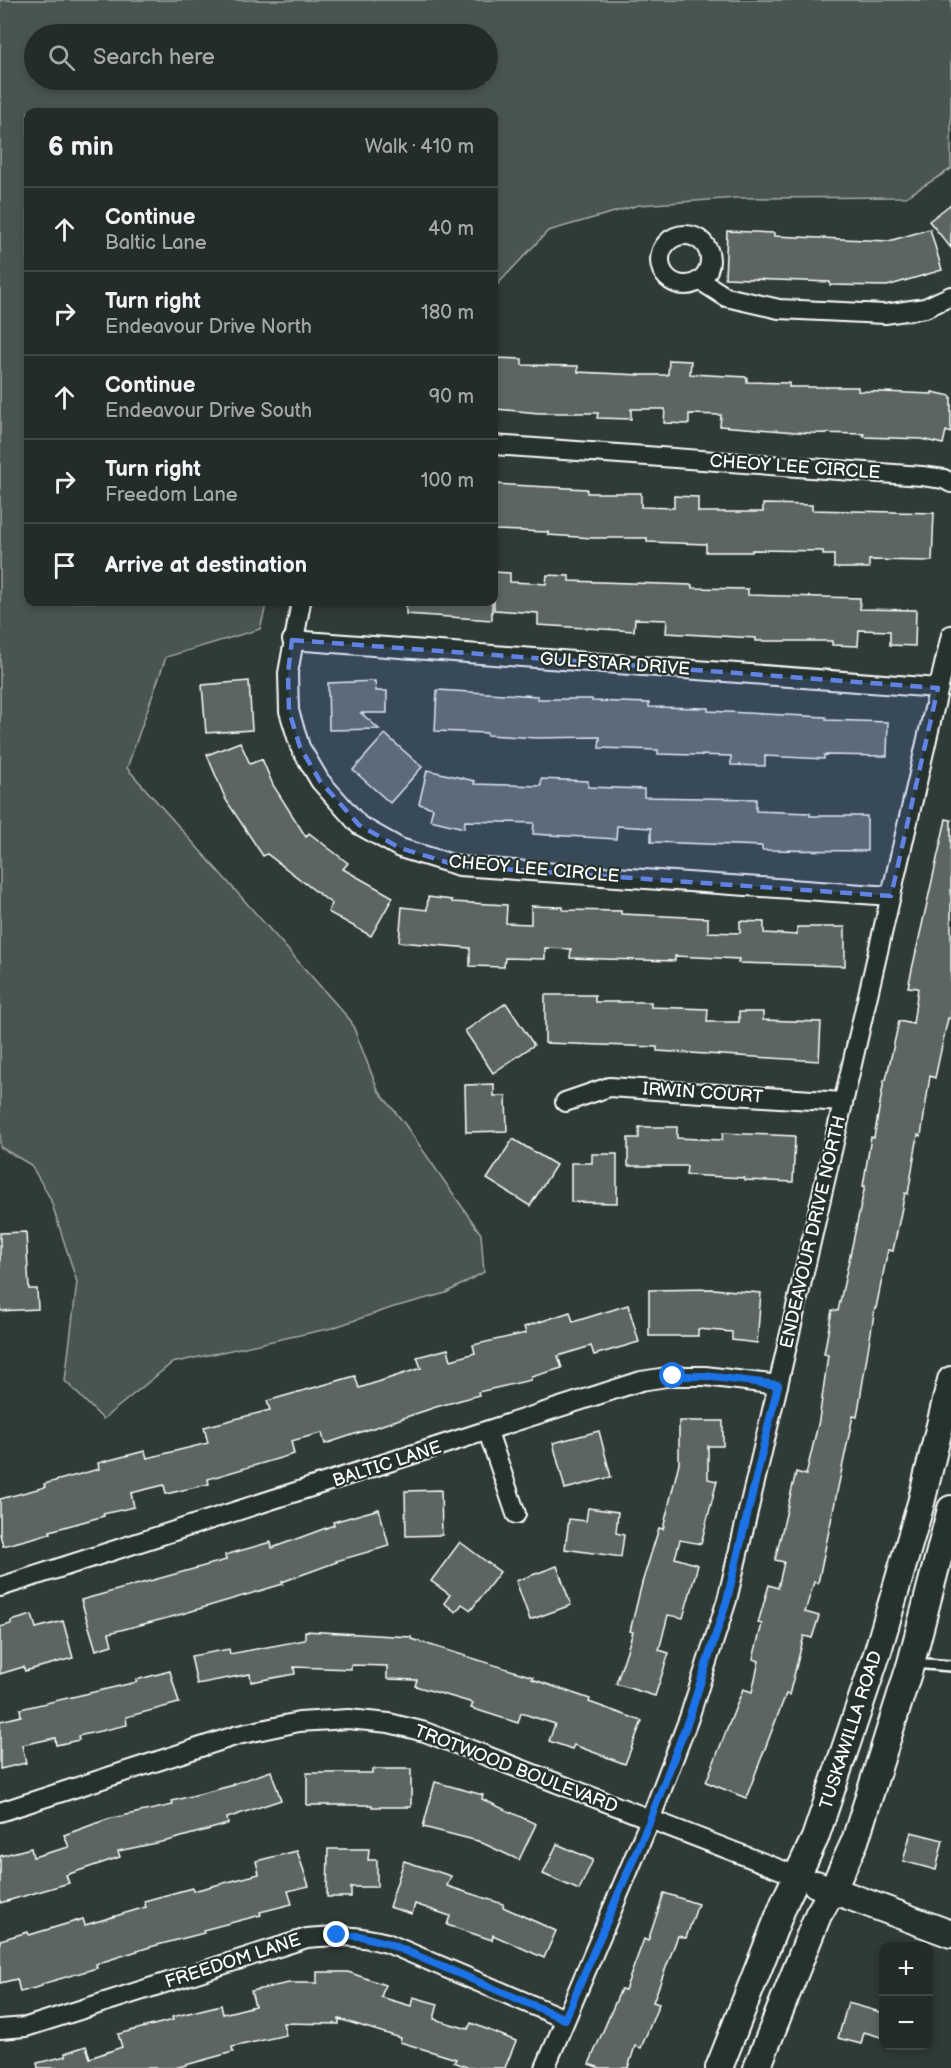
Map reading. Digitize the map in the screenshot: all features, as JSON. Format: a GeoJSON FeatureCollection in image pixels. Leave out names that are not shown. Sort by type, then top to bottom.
{"type":"FeatureCollection","features":[{"type":"Feature","properties":{"kind":"main road","name":"TUSKAWILLA ROAD"},"geometry":{"type":"LineString","coordinates":[[719,2068],[785,1901],[815,1838],[877,1654],[921,1503],[951,1380]]}},
{"type":"Feature","properties":{"kind":"main road"},"geometry":{"type":"LineString","coordinates":[[921,1503],[951,1508]]}},
{"type":"Feature","properties":{"kind":"main road","name":"TUSKAWILLA ROAD"},"geometry":{"type":"LineString","coordinates":[[757,2068],[818,1915],[855,1841],[910,1663],[951,1508]]}},
{"type":"Feature","properties":{"kind":"main road"},"geometry":{"type":"LineString","coordinates":[[877,1654],[910,1663]]}},
{"type":"Feature","properties":{"kind":"main road","name":"TROTWOOD BOULEVARD"},"geometry":{"type":"LineString","coordinates":[[797,1876],[951,1934]]}},
{"type":"Feature","properties":{"kind":"street"},"geometry":{"type":"LineString","coordinates":[[701,280],[726,297],[779,309],[885,314],[925,308],[947,300]]}},
{"type":"Feature","properties":{"kind":"street","name":"CHEOY LEE CIRCLE"},"geometry":{"type":"LineString","coordinates":[[498,445],[922,476],[944,479],[951,483]]}},
{"type":"Feature","properties":{"kind":"street","name":"CHEOY LEE CIRCLE"},"geometry":{"type":"LineString","coordinates":[[299,606],[288,673],[289,711],[300,747],[320,781],[359,825],[400,848],[459,866],[891,896]]}},
{"type":"Feature","properties":{"kind":"street","name":"ENDEAVOUR DRIVE NORTH"},"geometry":{"type":"LineString","coordinates":[[545,2068],[650,1820],[689,1718],[727,1600],[951,635]]}},
{"type":"Feature","properties":{"kind":"street","name":"GULFSTAR DRIVE"},"geometry":{"type":"LineString","coordinates":[[292,640],[938,688]]}},
{"type":"Feature","properties":{"kind":"street","name":"IRWIN COURT"},"geometry":{"type":"LineString","coordinates":[[565,1102],[609,1087],[843,1102]]}},
{"type":"Feature","properties":{"kind":"street","name":"BALTIC LANE"},"geometry":{"type":"LineString","coordinates":[[0,1587],[641,1381],[662,1377],[705,1376],[778,1385]]}},
{"type":"Feature","properties":{"kind":"street"},"geometry":{"type":"LineString","coordinates":[[488,1432],[516,1514]]}},
{"type":"Feature","properties":{"kind":"street","name":"TROTWOOD BOULEVARD"},"geometry":{"type":"LineString","coordinates":[[0,1812],[238,1735],[298,1722],[348,1719],[389,1723],[425,1732],[797,1876]]}},
{"type":"Feature","properties":{"kind":"street","name":"FREEDOM LANE"},"geometry":{"type":"LineString","coordinates":[[0,2029],[26,2027],[307,1938],[337,1935],[360,1936],[387,1943],[565,2019]]}},
{"type":"Feature","properties":{"kind":"lane"},"geometry":{"type":"LineString","coordinates":[[910,1663],[951,1666]]}},
{"type":"Feature","properties":{"kind":"highlighted area"},"geometry":{"type":"Polygon","coordinates":[[[292,640],[938,688],[891,896],[459,866],[400,848],[359,825],[320,781],[300,747],[289,711],[288,673],[292,640]]]}},
{"type":"Feature","properties":{"kind":"shaded area"},"geometry":{"type":"Polygon","coordinates":[[[0,0],[951,0],[951,169],[906,197],[737,198],[639,205],[548,231],[498,284],[498,108],[24,108],[24,606],[266,606],[260,629],[166,657],[127,768],[351,1021],[378,1090],[404,1123],[481,1234],[484,1272],[446,1293],[394,1307],[332,1328],[172,1363],[103,1419],[65,1381],[77,1282],[50,1198],[31,1165],[0,1147],[0,0]]]}},
{"type":"Feature","properties":{"kind":"building"},"geometry":{"type":"Polygon","coordinates":[[[951,204],[951,248],[929,221],[951,204]]]}},
{"type":"Feature","properties":{"kind":"building"},"geometry":{"type":"Polygon","coordinates":[[[930,229],[942,270],[887,286],[830,285],[830,282],[725,278],[727,231],[774,233],[774,236],[889,241],[930,229]]]}},
{"type":"Feature","properties":{"kind":"building"},"geometry":{"type":"Polygon","coordinates":[[[498,358],[522,359],[522,365],[578,366],[578,372],[641,375],[668,375],[669,360],[691,361],[690,374],[747,377],[747,382],[789,383],[789,387],[858,387],[858,391],[932,394],[932,392],[951,396],[951,433],[946,431],[943,444],[921,439],[864,437],[864,434],[809,433],[720,426],[721,415],[689,414],[689,424],[664,423],[665,409],[631,409],[631,419],[597,418],[598,413],[539,413],[498,409],[498,358]]]}},
{"type":"Feature","properties":{"kind":"building"},"geometry":{"type":"Polygon","coordinates":[[[498,484],[587,489],[587,493],[641,493],[641,507],[674,508],[674,496],[698,497],[698,512],[763,512],[763,504],[812,505],[812,510],[934,513],[932,561],[869,560],[869,568],[834,568],[834,555],[823,555],[823,551],[706,552],[706,544],[647,542],[647,538],[548,535],[548,532],[498,530],[498,484]]]}},
{"type":"Feature","properties":{"kind":"building"},"geometry":{"type":"Polygon","coordinates":[[[498,572],[510,573],[510,582],[546,584],[547,575],[569,576],[569,581],[748,589],[748,595],[860,598],[860,609],[916,610],[915,646],[890,645],[890,631],[859,630],[858,646],[832,645],[832,641],[756,641],[756,638],[666,633],[667,620],[635,619],[634,631],[538,625],[538,613],[494,610],[494,606],[498,606],[498,572]]]}},
{"type":"Feature","properties":{"kind":"building"},"geometry":{"type":"Polygon","coordinates":[[[406,606],[492,606],[492,620],[406,614],[406,606]]]}},
{"type":"Feature","properties":{"kind":"building"},"geometry":{"type":"Polygon","coordinates":[[[249,681],[252,730],[206,733],[202,685],[249,681]]]}},
{"type":"Feature","properties":{"kind":"building"},"geometry":{"type":"Polygon","coordinates":[[[375,681],[376,691],[387,691],[387,713],[361,713],[379,729],[329,730],[328,683],[375,681]]]}},
{"type":"Feature","properties":{"kind":"building"},"geometry":{"type":"Polygon","coordinates":[[[437,690],[538,696],[538,699],[592,699],[592,701],[649,703],[649,707],[708,708],[708,711],[826,717],[826,720],[888,722],[887,756],[824,755],[824,759],[765,756],[765,766],[731,765],[731,756],[658,754],[658,750],[599,748],[600,737],[536,738],[435,731],[437,690]]]}},
{"type":"Feature","properties":{"kind":"building"},"geometry":{"type":"Polygon","coordinates":[[[385,734],[422,767],[390,803],[353,770],[385,734]]]}},
{"type":"Feature","properties":{"kind":"building"},"geometry":{"type":"Polygon","coordinates":[[[240,742],[250,764],[262,759],[273,785],[306,837],[309,833],[348,863],[343,869],[393,897],[371,936],[328,912],[332,904],[267,854],[263,856],[226,800],[207,755],[240,742]]]}},
{"type":"Feature","properties":{"kind":"building"},"geometry":{"type":"Polygon","coordinates":[[[427,770],[475,781],[474,784],[541,786],[541,779],[588,781],[588,787],[644,789],[644,797],[756,799],[756,811],[810,813],[810,816],[867,816],[867,851],[762,850],[762,846],[651,842],[651,828],[617,826],[616,839],[533,834],[534,823],[465,821],[464,828],[430,820],[433,808],[419,804],[427,770]]]}},
{"type":"Feature","properties":{"kind":"building"},"geometry":{"type":"Polygon","coordinates":[[[946,819],[951,820],[951,1019],[948,1018],[935,1078],[930,1076],[921,1136],[918,1135],[908,1194],[905,1193],[893,1251],[888,1250],[875,1308],[857,1417],[853,1416],[818,1583],[814,1582],[805,1612],[819,1616],[812,1638],[804,1636],[789,1695],[786,1694],[746,1798],[706,1782],[743,1689],[752,1692],[759,1661],[753,1659],[762,1624],[758,1623],[769,1585],[778,1588],[784,1562],[775,1560],[796,1472],[806,1475],[819,1420],[828,1355],[824,1354],[832,1310],[838,1311],[865,1186],[863,1186],[871,1137],[874,1138],[884,1080],[886,1080],[899,1021],[913,1024],[918,988],[908,987],[946,819]]]}},
{"type":"Feature","properties":{"kind":"building"},"geometry":{"type":"Polygon","coordinates":[[[428,897],[452,900],[452,902],[507,905],[506,923],[531,924],[531,906],[563,907],[563,910],[621,911],[621,914],[708,918],[708,932],[740,933],[740,921],[764,922],[764,933],[797,935],[797,927],[845,927],[845,966],[738,963],[739,959],[675,956],[675,961],[570,958],[571,949],[545,948],[545,959],[505,958],[504,967],[470,966],[470,948],[399,942],[402,907],[427,910],[428,897]]]}},
{"type":"Feature","properties":{"kind":"building"},"geometry":{"type":"Polygon","coordinates":[[[545,995],[595,995],[595,1002],[651,1002],[651,1007],[708,1009],[707,1022],[739,1022],[739,1012],[763,1012],[763,1020],[821,1022],[819,1061],[657,1051],[657,1047],[545,1043],[545,995]]]}},
{"type":"Feature","properties":{"kind":"building"},"geometry":{"type":"Polygon","coordinates":[[[506,1003],[534,1045],[493,1073],[465,1031],[506,1003]]]}},
{"type":"Feature","properties":{"kind":"building"},"geometry":{"type":"Polygon","coordinates":[[[494,1084],[494,1096],[506,1096],[507,1131],[466,1132],[465,1085],[494,1084]]]}},
{"type":"Feature","properties":{"kind":"building"},"geometry":{"type":"Polygon","coordinates":[[[639,1127],[677,1127],[677,1138],[722,1140],[723,1133],[795,1136],[793,1182],[686,1175],[687,1166],[628,1166],[628,1138],[639,1138],[639,1127]]]}},
{"type":"Feature","properties":{"kind":"building"},"geometry":{"type":"Polygon","coordinates":[[[513,1139],[556,1165],[530,1206],[487,1179],[513,1139]]]}},
{"type":"Feature","properties":{"kind":"building"},"geometry":{"type":"Polygon","coordinates":[[[592,1154],[617,1154],[617,1203],[571,1202],[571,1163],[592,1163],[592,1154]]]}},
{"type":"Feature","properties":{"kind":"building"},"geometry":{"type":"Polygon","coordinates":[[[26,1232],[29,1289],[37,1289],[38,1309],[0,1311],[0,1233],[26,1232]]]}},
{"type":"Feature","properties":{"kind":"building"},"geometry":{"type":"Polygon","coordinates":[[[713,1289],[761,1293],[757,1343],[732,1340],[732,1332],[698,1329],[698,1336],[649,1336],[649,1290],[713,1289]]]}},
{"type":"Feature","properties":{"kind":"building"},"geometry":{"type":"Polygon","coordinates":[[[628,1305],[639,1342],[594,1355],[591,1346],[558,1356],[562,1368],[531,1377],[531,1380],[478,1392],[479,1395],[325,1444],[322,1433],[291,1441],[294,1454],[208,1479],[209,1484],[166,1494],[164,1485],[131,1493],[134,1507],[103,1514],[104,1516],[50,1531],[51,1533],[3,1546],[0,1534],[0,1499],[99,1469],[98,1463],[145,1451],[147,1458],[208,1443],[204,1427],[270,1410],[267,1401],[355,1376],[359,1388],[421,1368],[417,1357],[448,1349],[451,1360],[475,1353],[473,1345],[526,1333],[524,1327],[570,1312],[573,1322],[628,1305]]]}},
{"type":"Feature","properties":{"kind":"building"},"geometry":{"type":"Polygon","coordinates":[[[679,1421],[723,1421],[723,1446],[708,1446],[708,1479],[717,1481],[701,1544],[680,1540],[675,1558],[698,1565],[683,1618],[668,1615],[659,1650],[669,1653],[655,1696],[616,1684],[633,1632],[630,1631],[642,1583],[659,1528],[663,1529],[679,1463],[679,1421]]]}},
{"type":"Feature","properties":{"kind":"building"},"geometry":{"type":"Polygon","coordinates":[[[599,1431],[611,1477],[565,1489],[553,1443],[599,1431]]]}},
{"type":"Feature","properties":{"kind":"building"},"geometry":{"type":"Polygon","coordinates":[[[441,1490],[442,1535],[406,1536],[405,1491],[441,1490]]]}},
{"type":"Feature","properties":{"kind":"building"},"geometry":{"type":"Polygon","coordinates":[[[588,1508],[618,1512],[616,1533],[624,1535],[621,1557],[565,1549],[569,1519],[586,1521],[588,1508]]]}},
{"type":"Feature","properties":{"kind":"building"},"geometry":{"type":"Polygon","coordinates":[[[379,1509],[389,1546],[336,1561],[282,1582],[283,1584],[109,1633],[112,1645],[96,1650],[81,1600],[226,1560],[225,1555],[271,1542],[272,1548],[334,1525],[333,1522],[379,1509]]]}},
{"type":"Feature","properties":{"kind":"building"},"geometry":{"type":"Polygon","coordinates":[[[460,1542],[500,1572],[471,1610],[462,1604],[456,1612],[444,1603],[450,1595],[431,1581],[460,1542]]]}},
{"type":"Feature","properties":{"kind":"building"},"geometry":{"type":"Polygon","coordinates":[[[557,1566],[571,1605],[530,1620],[516,1581],[557,1566]]]}},
{"type":"Feature","properties":{"kind":"building"},"geometry":{"type":"Polygon","coordinates":[[[32,1615],[36,1628],[63,1621],[73,1658],[25,1671],[23,1667],[0,1674],[0,1627],[32,1615]]]}},
{"type":"Feature","properties":{"kind":"building"},"geometry":{"type":"Polygon","coordinates":[[[305,1631],[411,1637],[411,1639],[533,1677],[532,1679],[590,1699],[589,1702],[642,1721],[625,1764],[574,1745],[572,1749],[549,1741],[555,1724],[521,1713],[518,1723],[471,1708],[473,1703],[415,1686],[417,1680],[387,1679],[387,1666],[351,1665],[351,1669],[294,1667],[295,1674],[251,1682],[250,1674],[197,1684],[191,1656],[229,1649],[230,1654],[305,1640],[305,1631]]]}},
{"type":"Feature","properties":{"kind":"building"},"geometry":{"type":"Polygon","coordinates":[[[170,1671],[179,1703],[126,1717],[127,1725],[78,1736],[79,1740],[56,1745],[55,1738],[22,1745],[26,1763],[0,1769],[0,1721],[21,1716],[20,1709],[137,1682],[136,1680],[170,1671]]]}},
{"type":"Feature","properties":{"kind":"building"},"geometry":{"type":"Polygon","coordinates":[[[372,1769],[411,1769],[411,1807],[307,1805],[307,1773],[372,1773],[372,1769]]]}},
{"type":"Feature","properties":{"kind":"building"},"geometry":{"type":"Polygon","coordinates":[[[271,1771],[281,1800],[227,1818],[228,1824],[171,1840],[118,1851],[120,1857],[66,1875],[69,1883],[0,1903],[0,1856],[31,1848],[33,1857],[69,1847],[64,1835],[108,1819],[173,1805],[172,1801],[234,1785],[271,1771]]]}},
{"type":"Feature","properties":{"kind":"building"},"geometry":{"type":"Polygon","coordinates":[[[435,1782],[483,1795],[482,1799],[536,1824],[519,1860],[478,1841],[423,1827],[435,1782]]]}},
{"type":"Feature","properties":{"kind":"building"},"geometry":{"type":"Polygon","coordinates":[[[911,1832],[943,1840],[936,1870],[903,1861],[911,1832]]]}},
{"type":"Feature","properties":{"kind":"building"},"geometry":{"type":"Polygon","coordinates":[[[557,1844],[593,1860],[579,1890],[543,1874],[557,1844]]]}},
{"type":"Feature","properties":{"kind":"building"},"geometry":{"type":"Polygon","coordinates":[[[328,1849],[369,1849],[368,1860],[377,1860],[377,1887],[351,1887],[351,1897],[327,1897],[328,1849]]]}},
{"type":"Feature","properties":{"kind":"building"},"geometry":{"type":"Polygon","coordinates":[[[297,1851],[309,1886],[288,1891],[292,1904],[260,1912],[261,1915],[203,1930],[204,1933],[96,1964],[97,1968],[20,1992],[17,1979],[0,1983],[0,1940],[28,1932],[29,1935],[83,1919],[85,1925],[146,1907],[144,1901],[259,1874],[256,1861],[297,1851]]]}},
{"type":"Feature","properties":{"kind":"building"},"geometry":{"type":"Polygon","coordinates":[[[404,1861],[451,1876],[447,1886],[503,1904],[503,1907],[556,1931],[544,1958],[493,1935],[492,1940],[447,1925],[450,1916],[415,1904],[412,1914],[389,1907],[404,1861]]]}},
{"type":"Feature","properties":{"kind":"building"},"geometry":{"type":"Polygon","coordinates":[[[664,1893],[698,1904],[686,1938],[678,1936],[653,2002],[659,2004],[641,2048],[635,2046],[628,2068],[600,2068],[589,2064],[621,1989],[625,1990],[644,1939],[648,1941],[664,1893]]]}},
{"type":"Feature","properties":{"kind":"building"},"geometry":{"type":"Polygon","coordinates":[[[317,1972],[348,1972],[385,1985],[381,1997],[411,2006],[413,1997],[438,2004],[434,2019],[468,2029],[471,2023],[516,2041],[505,2068],[469,2068],[454,2062],[456,2059],[400,2042],[401,2038],[339,2019],[339,2024],[283,2023],[286,2035],[232,2047],[233,2052],[175,2068],[38,2068],[37,2063],[66,2056],[65,2053],[86,2046],[90,2058],[122,2047],[118,2034],[173,2020],[172,2017],[221,2005],[223,2014],[255,2006],[251,1991],[289,1983],[317,1983],[317,1972]]]}},
{"type":"Feature","properties":{"kind":"building"},"geometry":{"type":"Polygon","coordinates":[[[848,2003],[879,2012],[879,2036],[864,2032],[861,2044],[838,2038],[848,2003]]]}},
{"type":"Feature","properties":{"kind":"route"},"geometry":{"type":"LineString","coordinates":[[337,1935],[360,1936],[387,1943],[565,2019],[650,1820],[689,1718],[727,1600],[778,1385],[705,1376],[673,1376]]}}]}
